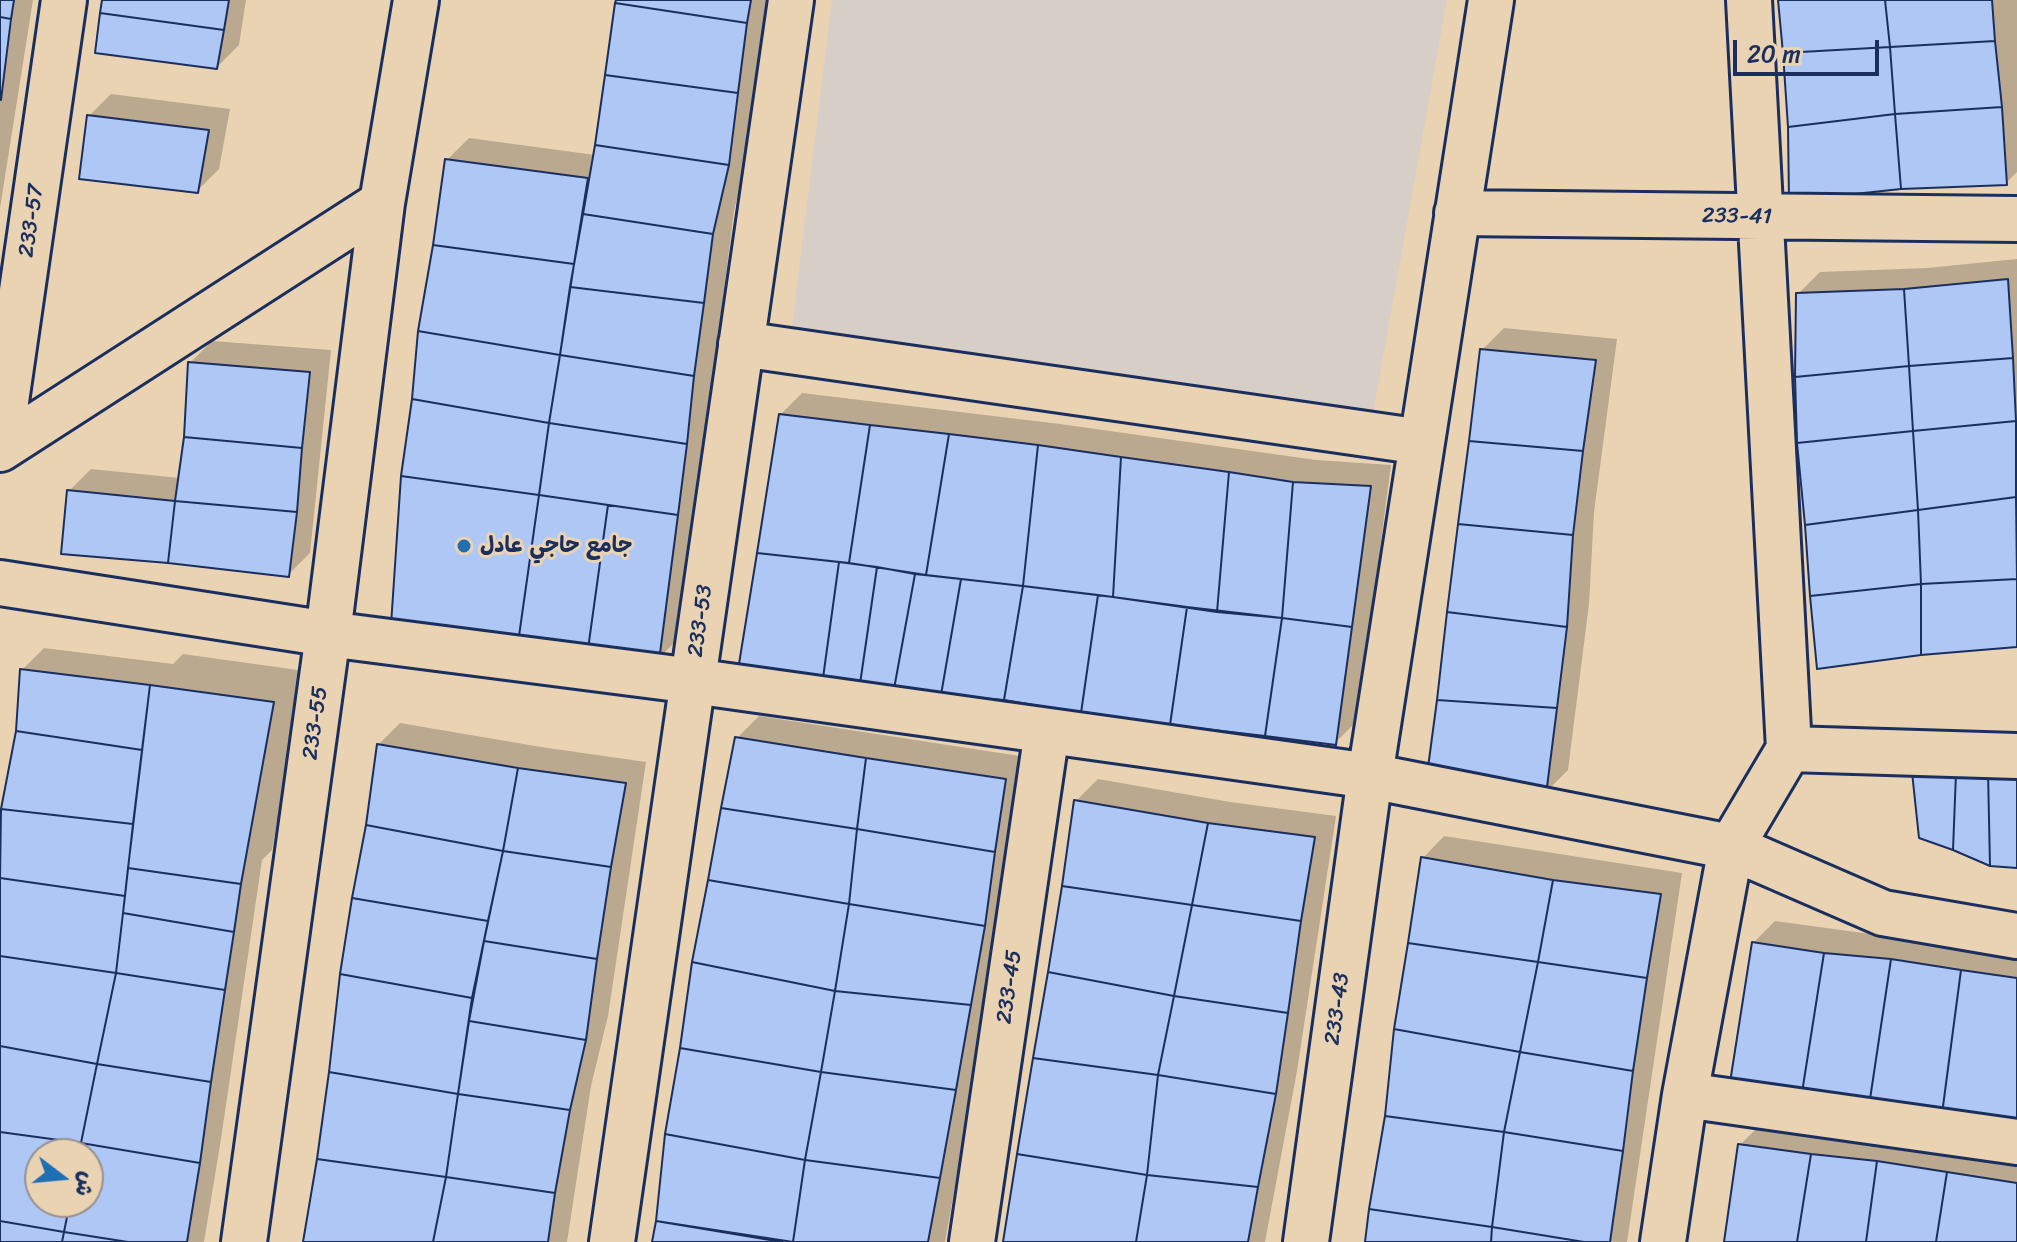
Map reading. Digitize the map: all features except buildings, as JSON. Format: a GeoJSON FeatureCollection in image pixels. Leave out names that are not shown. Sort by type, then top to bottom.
{"type":"FeatureCollection","features":[{"type":"Feature","properties":{"kind":"street","name":"233-57"},"geometry":{"type":"LineString","coordinates":[[0,443],[64,0]]}},
{"type":"Feature","properties":{"kind":"street","name":"233-53"},"geometry":{"type":"LineString","coordinates":[[612,1242],[791,0]]}},
{"type":"Feature","properties":{"kind":"street","name":"233-43"},"geometry":{"type":"LineString","coordinates":[[1306,1242],[1370,776],[1491,0]]}},
{"type":"Feature","properties":{"kind":"street"},"geometry":{"type":"LineString","coordinates":[[1663,1242],[1685,1095],[1731,847],[1789,749],[1749,0]]}},
{"type":"Feature","properties":{"kind":"street","name":"233-55"},"geometry":{"type":"LineString","coordinates":[[244,1242],[328,634],[382,203],[420,4]]}},
{"type":"Feature","properties":{"kind":"street"},"geometry":{"type":"LineString","coordinates":[[0,449],[382,203]]}},
{"type":"Feature","properties":{"kind":"street","name":"233-41"},"geometry":{"type":"LineString","coordinates":[[1457,213],[2017,219]]}},
{"type":"Feature","properties":{"kind":"street"},"geometry":{"type":"LineString","coordinates":[[741,344],[1422,442]]}},
{"type":"Feature","properties":{"kind":"street"},"geometry":{"type":"LineString","coordinates":[[0,583],[328,634],[693,681],[1370,776],[1731,847],[1883,913],[2017,936]]}},
{"type":"Feature","properties":{"kind":"street","name":"233-45"},"geometry":{"type":"LineString","coordinates":[[972,1242],[1047,731]]}},
{"type":"Feature","properties":{"kind":"street"},"geometry":{"type":"LineString","coordinates":[[1789,749],[2017,756]]}},
{"type":"Feature","properties":{"kind":"street"},"geometry":{"type":"LineString","coordinates":[[1685,1095],[2017,1142]]}},
{"type":"Feature","properties":{"kind":"shaded area"},"geometry":{"type":"Polygon","coordinates":[[[832,0],[1447,0],[1373,413],[792,326],[832,0]]]}},
{"type":"Feature","properties":{"kind":"place","name":"جامع حاجي عادل"},"geometry":{"type":"Point","coordinates":[464,546]}}]}
